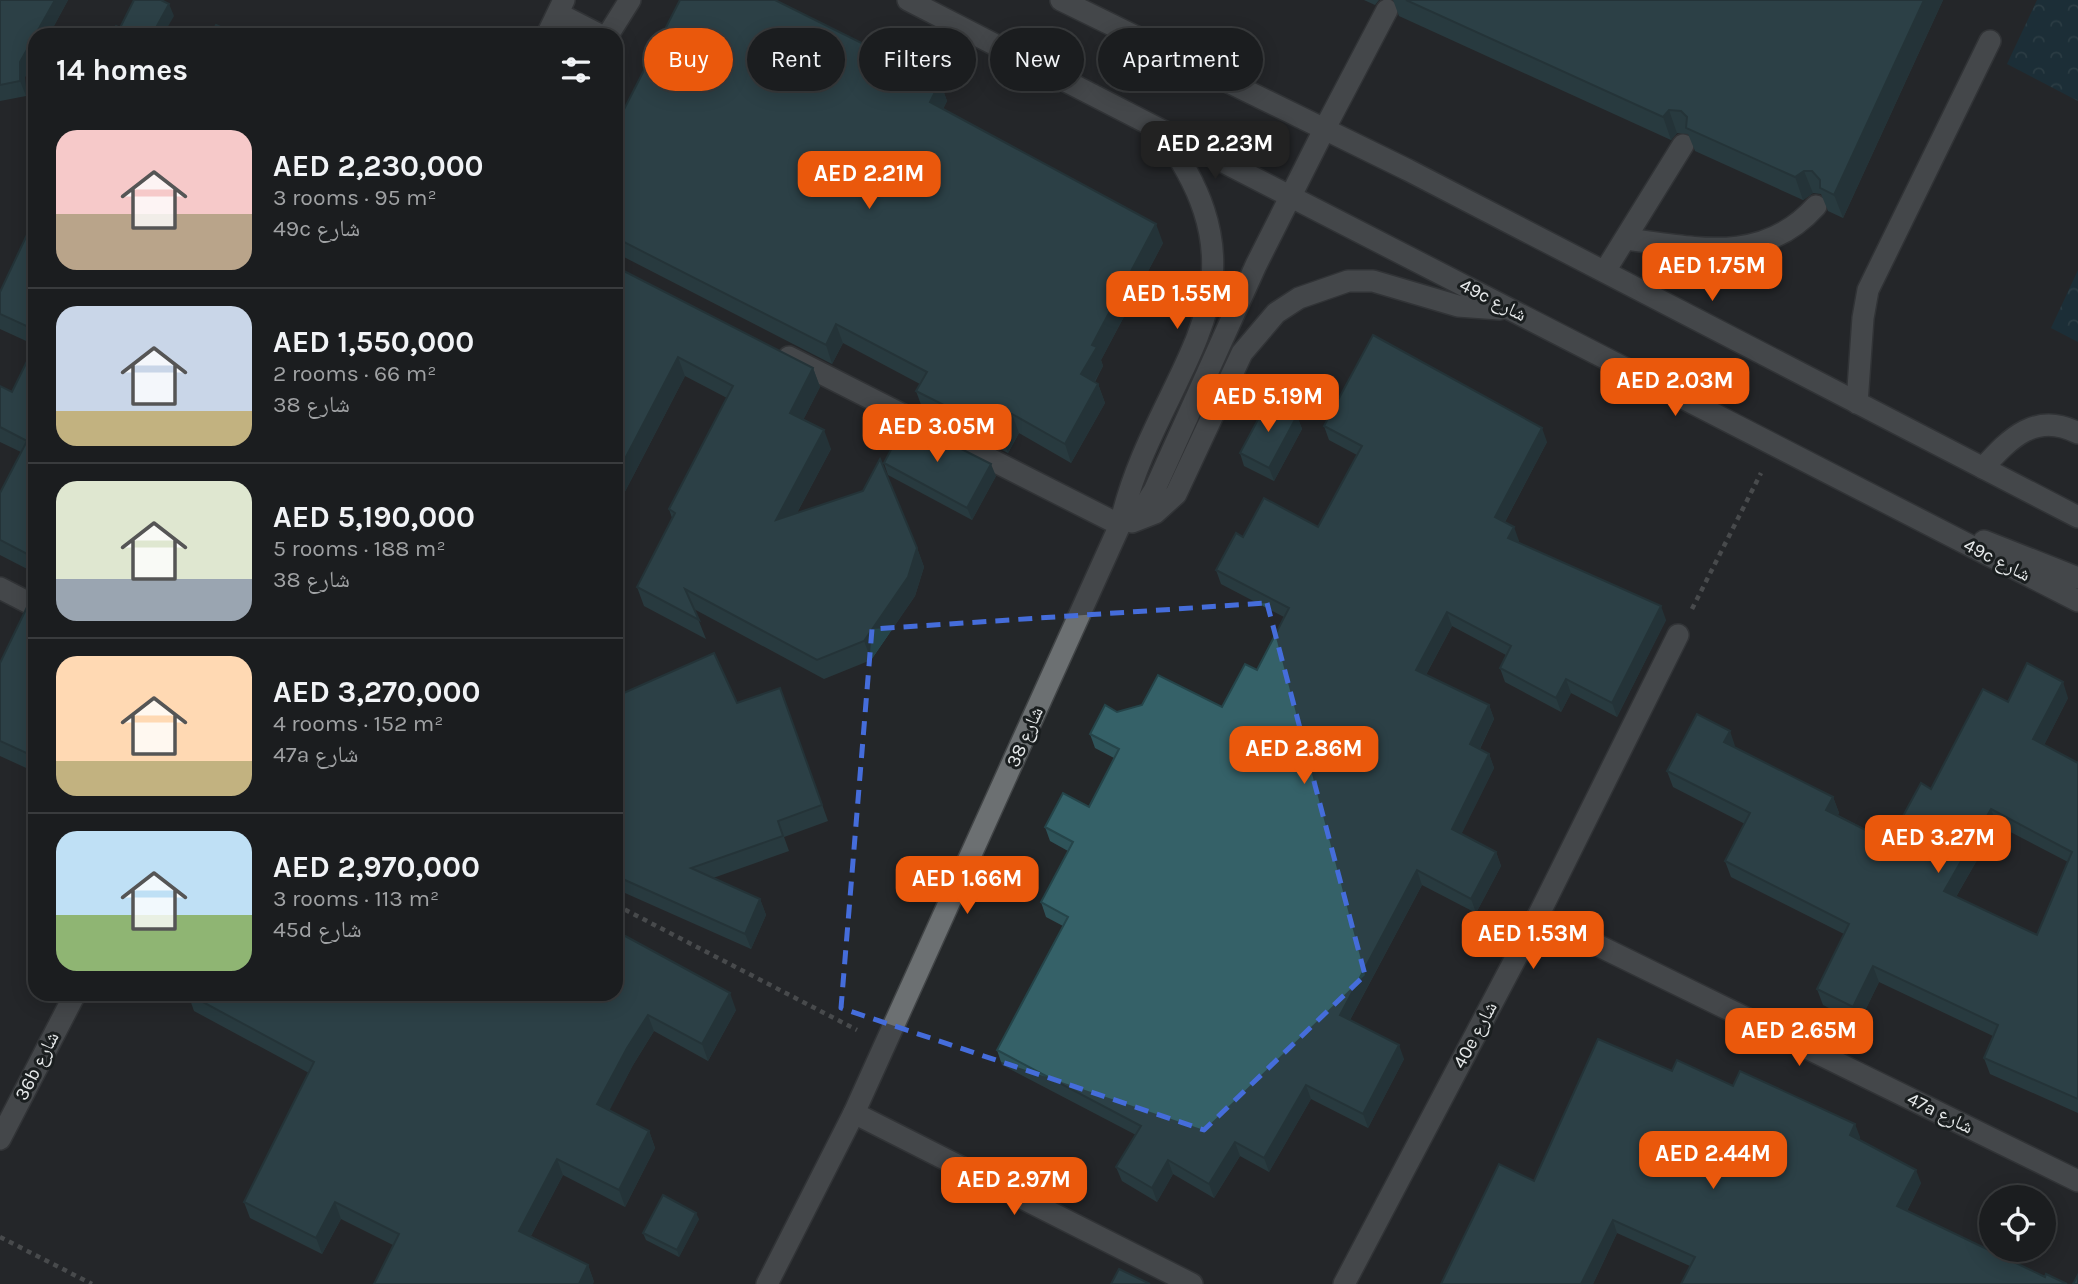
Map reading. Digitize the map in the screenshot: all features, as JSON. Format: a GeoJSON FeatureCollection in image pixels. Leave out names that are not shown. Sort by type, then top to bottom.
{"type":"FeatureCollection","features":[{"type":"Feature","properties":{"kind":"street"},"geometry":{"type":"LineString","coordinates":[[612,28],[630,0]]}},
{"type":"Feature","properties":{"kind":"street","name":"49c شارع"},"geometry":{"type":"LineString","coordinates":[[908,0],[2078,601]]}},
{"type":"Feature","properties":{"kind":"street"},"geometry":{"type":"LineString","coordinates":[[1061,0],[1325,128],[2078,517]]}},
{"type":"Feature","properties":{"kind":"street"},"geometry":{"type":"LineString","coordinates":[[551,28],[564,5],[592,28]]}},
{"type":"Feature","properties":{"kind":"street","name":"شارع 38"},"geometry":{"type":"LineString","coordinates":[[767,1284],[886,1045],[1120,525],[1147,502],[1154,491],[1256,265],[1387,10]]}},
{"type":"Feature","properties":{"kind":"street"},"geometry":{"type":"LineString","coordinates":[[1857,402],[1863,318],[1868,290],[1990,41]]}},
{"type":"Feature","properties":{"kind":"street"},"geometry":{"type":"LineString","coordinates":[[1120,525],[1130,487],[1209,307],[1215,276],[1214,248],[1206,210],[1181,160],[1159,129]]}},
{"type":"Feature","properties":{"kind":"street"},"geometry":{"type":"LineString","coordinates":[[1605,271],[1683,145]]}},
{"type":"Feature","properties":{"kind":"street"},"geometry":{"type":"LineString","coordinates":[[1626,239],[1688,247],[1748,247],[1789,232],[1816,206]]}},
{"type":"Feature","properties":{"kind":"street"},"geometry":{"type":"LineString","coordinates":[[776,350],[1120,525],[1155,513],[1176,494],[1242,353],[1276,313],[1299,298],[1348,281],[1373,281],[1458,306],[1510,309]]}},
{"type":"Feature","properties":{"kind":"street"},"geometry":{"type":"LineString","coordinates":[[1983,468],[2010,438],[2030,426],[2058,425],[2078,433]]}},
{"type":"Feature","properties":{"kind":"street"},"geometry":{"type":"LineString","coordinates":[[1922,521],[2011,550],[2078,578]]}},
{"type":"Feature","properties":{"kind":"street"},"geometry":{"type":"LineString","coordinates":[[0,588],[28,602]]}},
{"type":"Feature","properties":{"kind":"street","name":"40e شارع"},"geometry":{"type":"LineString","coordinates":[[1344,1284],[1538,916],[1678,635]]}},
{"type":"Feature","properties":{"kind":"street","name":"47a شارع"},"geometry":{"type":"LineString","coordinates":[[1538,916],[2078,1181]]}},
{"type":"Feature","properties":{"kind":"street","name":"36b شارع"},"geometry":{"type":"LineString","coordinates":[[0,1139],[71,1001]]}},
{"type":"Feature","properties":{"kind":"street"},"geometry":{"type":"LineString","coordinates":[[854,1113],[1192,1284]]}},
{"type":"Feature","properties":{"kind":"path"},"geometry":{"type":"LineString","coordinates":[[1678,635],[1776,446]]}},
{"type":"Feature","properties":{"kind":"path"},"geometry":{"type":"LineString","coordinates":[[623,909],[886,1045]]}},
{"type":"Feature","properties":{"kind":"path"},"geometry":{"type":"LineString","coordinates":[[0,1237],[92,1284]]}},
{"type":"Feature","properties":{"kind":"highlighted area"},"geometry":{"type":"Polygon","coordinates":[[[1267,603],[1365,975],[1204,1130],[841,1008],[872,629],[1267,603]]]}},
{"type":"Feature","properties":{"kind":"green space"},"geometry":{"type":"Polygon","coordinates":[[[2037,0],[2078,0],[2078,101],[2007,64],[2037,0]]]}},
{"type":"Feature","properties":{"kind":"green space"},"geometry":{"type":"Polygon","coordinates":[[[2078,270],[2078,342],[2051,328],[2078,270]]]}},
{"type":"Feature","properties":{"kind":"building"},"geometry":{"type":"Polygon","coordinates":[[[0,0],[55,0],[39,28],[28,28],[28,48],[20,62],[20,81],[0,85],[0,0]]]}},
{"type":"Feature","properties":{"kind":"building"},"geometry":{"type":"Polygon","coordinates":[[[134,0],[161,0],[169,4],[156,28],[120,28],[134,0]]]}},
{"type":"Feature","properties":{"kind":"building"},"geometry":{"type":"Polygon","coordinates":[[[680,0],[775,0],[831,28],[747,28],[747,91],[845,91],[845,35],[859,42],[859,91],[936,91],[930,102],[1156,224],[1092,345],[1097,347],[1081,374],[1098,384],[1065,444],[1012,414],[1001,434],[916,391],[927,372],[836,324],[826,345],[623,242],[623,111],[644,70],[644,91],[733,91],[733,28],[666,28],[680,0]]]}},
{"type":"Feature","properties":{"kind":"building"},"geometry":{"type":"Polygon","coordinates":[[[1406,0],[1924,0],[1834,195],[1820,188],[1820,180],[1812,171],[1804,171],[1795,177],[1686,128],[1687,117],[1681,111],[1669,110],[1663,117],[1406,0]]]}},
{"type":"Feature","properties":{"kind":"building"},"geometry":{"type":"Polygon","coordinates":[[[28,233],[28,327],[0,314],[0,292],[28,233]]]}},
{"type":"Feature","properties":{"kind":"building"},"geometry":{"type":"Polygon","coordinates":[[[623,271],[813,368],[790,413],[824,430],[776,520],[863,491],[880,459],[917,548],[908,577],[864,641],[817,660],[685,589],[699,620],[637,587],[675,513],[669,509],[733,386],[678,357],[623,463],[623,271]]]}},
{"type":"Feature","properties":{"kind":"building"},"geometry":{"type":"Polygon","coordinates":[[[1373,335],[1542,428],[1495,517],[1514,527],[1508,538],[1661,606],[1612,703],[1566,679],[1556,698],[1500,668],[1511,646],[1447,612],[1416,670],[1489,705],[1470,744],[1489,754],[1452,829],[1496,852],[1471,899],[1417,870],[1340,1015],[1399,1045],[1363,1114],[1306,1085],[1264,1158],[1235,1142],[1209,1184],[1168,1160],[1152,1188],[1116,1167],[1141,1126],[997,1050],[1068,917],[1041,902],[1073,842],[1045,827],[1063,793],[1089,807],[1119,749],[1090,734],[1105,705],[1117,712],[1142,705],[1158,675],[1222,707],[1245,664],[1257,670],[1289,608],[1216,570],[1236,533],[1243,537],[1264,498],[1318,527],[1362,446],[1324,426],[1373,335]]]}},
{"type":"Feature","properties":{"kind":"building"},"geometry":{"type":"Polygon","coordinates":[[[28,359],[28,554],[0,540],[0,493],[27,441],[0,427],[0,386],[12,392],[28,359]]]}},
{"type":"Feature","properties":{"kind":"building"},"geometry":{"type":"Polygon","coordinates":[[[1268,401],[1297,416],[1269,468],[1240,453],[1268,401]]]}},
{"type":"Feature","properties":{"kind":"building"},"geometry":{"type":"Polygon","coordinates":[[[906,421],[991,464],[967,508],[884,463],[906,421]]]}},
{"type":"Feature","properties":{"kind":"building"},"geometry":{"type":"Polygon","coordinates":[[[28,605],[28,754],[0,741],[0,663],[28,605]]]}},
{"type":"Feature","properties":{"kind":"building"},"geometry":{"type":"Polygon","coordinates":[[[714,653],[737,703],[780,688],[822,805],[778,821],[783,836],[691,868],[760,899],[745,934],[623,879],[623,693],[714,653]]]}},
{"type":"Feature","properties":{"kind":"building"},"geometry":{"type":"Polygon","coordinates":[[[2027,663],[2063,682],[2033,739],[2078,763],[2078,1099],[1984,1058],[1998,1025],[1873,966],[1853,1007],[1817,989],[1849,924],[1725,861],[1750,813],[1667,771],[1697,714],[1730,731],[1724,742],[1833,797],[1826,810],[1889,842],[1921,783],[1931,789],[1983,689],[2008,702],[2027,663]],[[1991,809],[1944,891],[2037,935],[2072,852],[1991,809]]]}},
{"type":"Feature","properties":{"kind":"building"},"geometry":{"type":"Polygon","coordinates":[[[623,935],[730,993],[702,1044],[648,1015],[627,1048],[597,1104],[649,1131],[619,1190],[557,1159],[519,1231],[588,1265],[579,1284],[374,1284],[399,1234],[335,1202],[316,1238],[244,1202],[314,1062],[201,1001],[623,1001],[623,935]]]}},
{"type":"Feature","properties":{"kind":"building"},"geometry":{"type":"Polygon","coordinates":[[[1598,1039],[1672,1071],[1677,1060],[1733,1086],[1740,1071],[1855,1124],[1850,1135],[1916,1170],[1897,1206],[1979,1245],[1979,1262],[2014,1262],[2067,1284],[1681,1284],[1695,1257],[1613,1220],[1581,1284],[1441,1284],[1499,1164],[1534,1181],[1598,1039]]]}},
{"type":"Feature","properties":{"kind":"building"},"geometry":{"type":"Polygon","coordinates":[[[663,1195],[696,1213],[677,1250],[643,1233],[663,1195]]]}},
{"type":"Feature","properties":{"kind":"building"},"geometry":{"type":"Polygon","coordinates":[[[1119,1269],[1150,1284],[1111,1284],[1119,1269]]]}}]}
